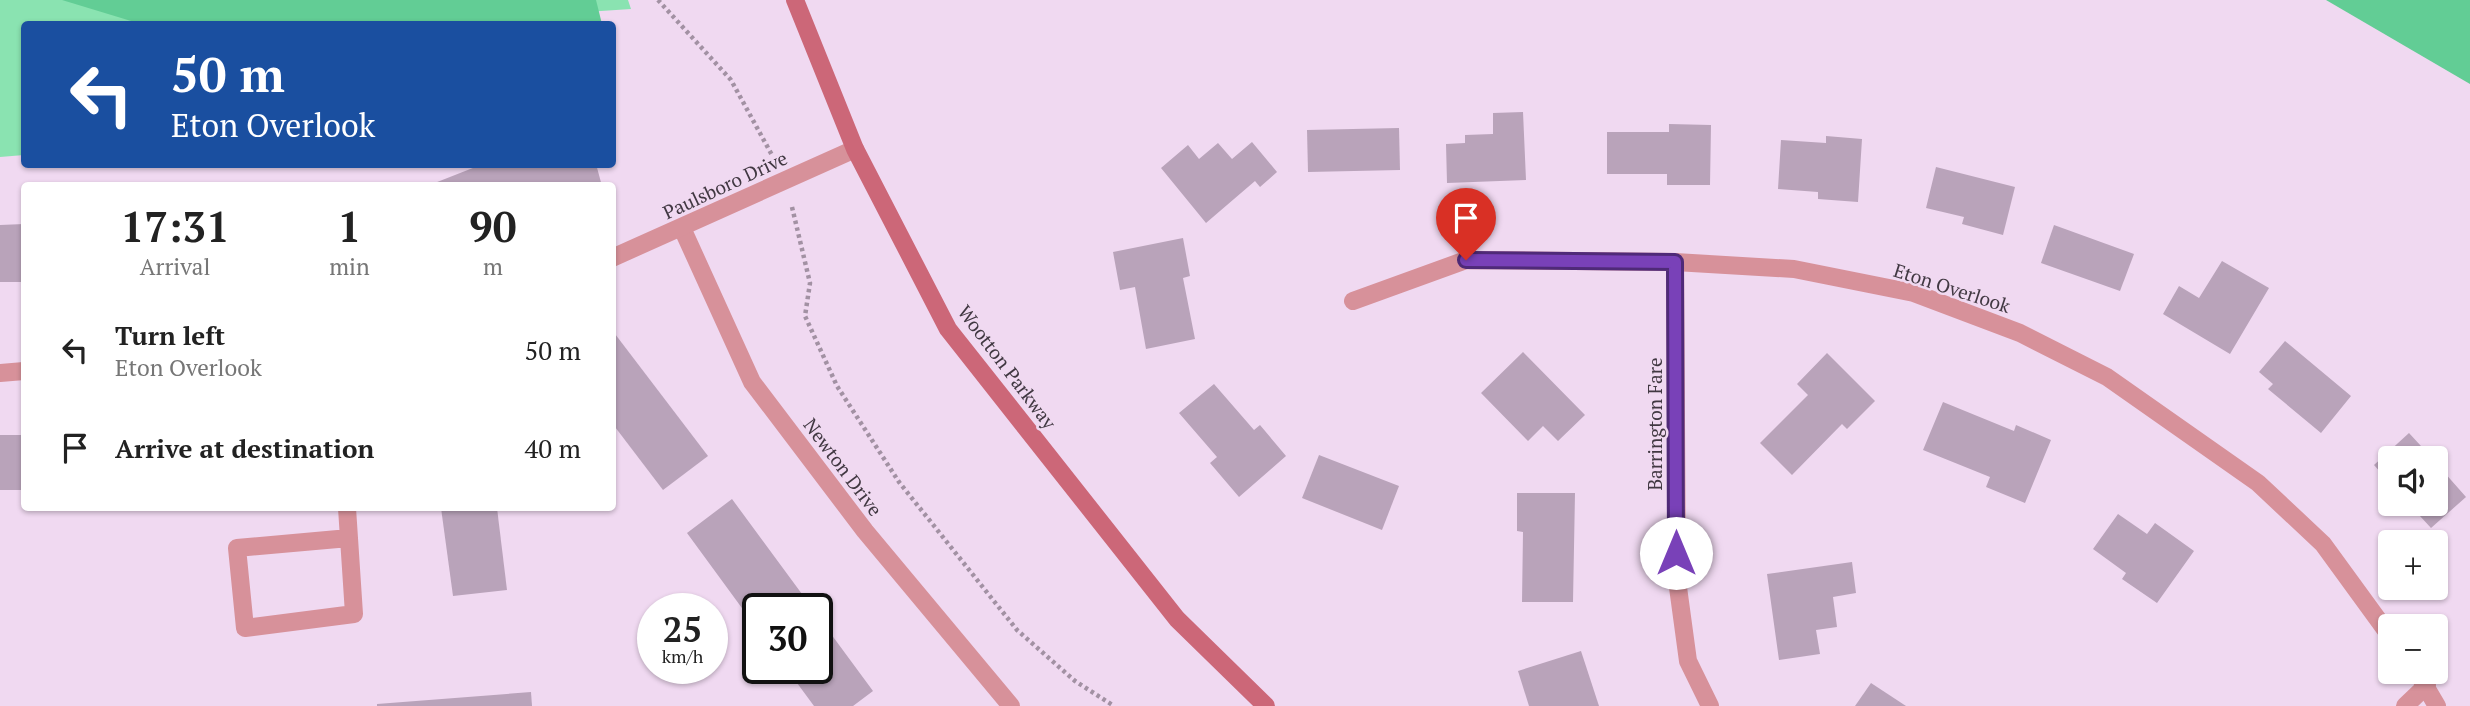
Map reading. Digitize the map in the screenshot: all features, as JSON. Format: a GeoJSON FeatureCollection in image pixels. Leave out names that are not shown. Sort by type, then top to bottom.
{"type":"FeatureCollection","features":[{"type":"Feature","properties":{"kind":"main road","name":"Wootton Parkway"},"geometry":{"type":"LineString","coordinates":[[794,0],[855,149],[948,329],[1177,619],[1266,706]]}},
{"type":"Feature","properties":{"kind":"street","name":"Paulsboro Drive"},"geometry":{"type":"LineString","coordinates":[[616,256],[855,149]]}},
{"type":"Feature","properties":{"kind":"street","name":"Newton Drive"},"geometry":{"type":"LineString","coordinates":[[682,228],[752,382],[865,531],[1011,706]]}},
{"type":"Feature","properties":{"kind":"street","name":"Eton Overlook"},"geometry":{"type":"LineString","coordinates":[[1353,301],[1466,260],[1675,262],[1794,269],[1914,293],[2020,333],[2107,377],[2258,483],[2323,544],[2378,620]]}},
{"type":"Feature","properties":{"kind":"street","name":"Barrington Fare"},"geometry":{"type":"LineString","coordinates":[[1675,262],[1676,580],[1688,661],[1710,706]]}},
{"type":"Feature","properties":{"kind":"street"},"geometry":{"type":"LineString","coordinates":[[0,373],[21,371]]}},
{"type":"Feature","properties":{"kind":"street"},"geometry":{"type":"LineString","coordinates":[[347,511],[349,538],[354,614],[245,628],[237,548],[349,538]]}},
{"type":"Feature","properties":{"kind":"street"},"geometry":{"type":"LineString","coordinates":[[2405,706],[2419,684]]}},
{"type":"Feature","properties":{"kind":"street"},"geometry":{"type":"LineString","coordinates":[[2425,684],[2437,706]]}},
{"type":"Feature","properties":{"kind":"path"},"geometry":{"type":"LineString","coordinates":[[658,0],[731,80],[786,180],[810,283],[805,316],[836,386],[899,482],[1017,629],[1075,681],[1114,706]]}},
{"type":"Feature","properties":{"kind":"green space"},"geometry":{"type":"Polygon","coordinates":[[[0,0],[628,0],[631,9],[586,12],[578,21],[21,21],[21,155],[0,157],[0,0]]]}},
{"type":"Feature","properties":{"kind":"green space"},"geometry":{"type":"Polygon","coordinates":[[[62,0],[596,0],[601,21],[131,21],[62,0]]]}},
{"type":"Feature","properties":{"kind":"green space"},"geometry":{"type":"Polygon","coordinates":[[[2326,0],[2470,0],[2470,84],[2326,0]]]}},
{"type":"Feature","properties":{"kind":"building"},"geometry":{"type":"Polygon","coordinates":[[[1523,112],[1526,180],[1447,183],[1446,144],[1465,143],[1465,135],[1493,134],[1493,113],[1523,112]]]}},
{"type":"Feature","properties":{"kind":"building"},"geometry":{"type":"Polygon","coordinates":[[[1669,124],[1711,125],[1710,185],[1667,185],[1667,174],[1607,174],[1607,132],[1669,132],[1669,124]]]}},
{"type":"Feature","properties":{"kind":"building"},"geometry":{"type":"Polygon","coordinates":[[[1399,128],[1400,170],[1308,172],[1307,130],[1399,128]]]}},
{"type":"Feature","properties":{"kind":"building"},"geometry":{"type":"Polygon","coordinates":[[[1826,136],[1862,139],[1858,202],[1818,199],[1818,192],[1778,189],[1781,140],[1826,143],[1826,136]]]}},
{"type":"Feature","properties":{"kind":"building"},"geometry":{"type":"Polygon","coordinates":[[[1252,142],[1277,172],[1260,187],[1255,181],[1206,223],[1161,168],[1188,145],[1199,159],[1218,143],[1232,159],[1252,142]]]}},
{"type":"Feature","properties":{"kind":"building"},"geometry":{"type":"Polygon","coordinates":[[[1936,167],[2015,187],[2003,235],[1962,224],[1964,217],[1926,208],[1936,167]]]}},
{"type":"Feature","properties":{"kind":"building"},"geometry":{"type":"Polygon","coordinates":[[[473,168],[597,168],[601,182],[437,182],[473,168]]]}},
{"type":"Feature","properties":{"kind":"building"},"geometry":{"type":"Polygon","coordinates":[[[21,224],[21,282],[0,282],[0,225],[21,224]]]}},
{"type":"Feature","properties":{"kind":"building"},"geometry":{"type":"Polygon","coordinates":[[[2054,225],[2134,254],[2120,291],[2041,263],[2054,225]]]}},
{"type":"Feature","properties":{"kind":"building"},"geometry":{"type":"Polygon","coordinates":[[[1183,238],[1190,276],[1183,278],[1195,339],[1146,349],[1135,287],[1120,290],[1113,252],[1183,238]]]}},
{"type":"Feature","properties":{"kind":"building"},"geometry":{"type":"Polygon","coordinates":[[[2222,261],[2269,288],[2230,354],[2163,314],[2179,286],[2199,298],[2222,261]]]}},
{"type":"Feature","properties":{"kind":"building"},"geometry":{"type":"Polygon","coordinates":[[[616,335],[708,456],[663,490],[616,428],[616,335]]]}},
{"type":"Feature","properties":{"kind":"building"},"geometry":{"type":"Polygon","coordinates":[[[2285,341],[2351,396],[2321,433],[2268,389],[2273,384],[2259,372],[2285,341]]]}},
{"type":"Feature","properties":{"kind":"building"},"geometry":{"type":"Polygon","coordinates":[[[1523,352],[1585,415],[1558,441],[1543,426],[1528,441],[1481,393],[1523,352]]]}},
{"type":"Feature","properties":{"kind":"building"},"geometry":{"type":"Polygon","coordinates":[[[1827,353],[1875,401],[1847,429],[1842,424],[1792,475],[1760,443],[1808,395],[1797,384],[1827,353]]]}},
{"type":"Feature","properties":{"kind":"building"},"geometry":{"type":"Polygon","coordinates":[[[1214,384],[1254,430],[1260,425],[1286,456],[1239,497],[1210,463],[1217,457],[1179,413],[1214,384]]]}},
{"type":"Feature","properties":{"kind":"building"},"geometry":{"type":"Polygon","coordinates":[[[1943,402],[2014,431],[2016,425],[2051,440],[2025,503],[1986,487],[1990,477],[1923,450],[1943,402]]]}},
{"type":"Feature","properties":{"kind":"building"},"geometry":{"type":"Polygon","coordinates":[[[2409,433],[2421,446],[2395,446],[2409,433]]]}},
{"type":"Feature","properties":{"kind":"building"},"geometry":{"type":"Polygon","coordinates":[[[0,435],[21,435],[21,490],[0,490],[0,435]]]}},
{"type":"Feature","properties":{"kind":"building"},"geometry":{"type":"Polygon","coordinates":[[[1319,455],[1399,486],[1382,530],[1302,498],[1319,455]]]}},
{"type":"Feature","properties":{"kind":"building"},"geometry":{"type":"Polygon","coordinates":[[[2448,477],[2466,497],[2448,513],[2448,477]]]}},
{"type":"Feature","properties":{"kind":"building"},"geometry":{"type":"Polygon","coordinates":[[[1517,493],[1575,493],[1573,602],[1522,602],[1523,532],[1517,531],[1517,493]]]}},
{"type":"Feature","properties":{"kind":"building"},"geometry":{"type":"Polygon","coordinates":[[[732,499],[801,593],[742,593],[742,608],[687,533],[732,499]]]}},
{"type":"Feature","properties":{"kind":"building"},"geometry":{"type":"Polygon","coordinates":[[[441,511],[497,511],[507,590],[453,596],[441,511]]]}},
{"type":"Feature","properties":{"kind":"building"},"geometry":{"type":"Polygon","coordinates":[[[2118,514],[2147,534],[2155,523],[2194,551],[2157,603],[2122,579],[2126,573],[2093,549],[2118,514]]]}},
{"type":"Feature","properties":{"kind":"building"},"geometry":{"type":"Polygon","coordinates":[[[2420,516],[2445,516],[2431,528],[2420,516]]]}},
{"type":"Feature","properties":{"kind":"building"},"geometry":{"type":"Polygon","coordinates":[[[1852,562],[1856,593],[1833,597],[1837,627],[1816,630],[1820,654],[1779,660],[1767,574],[1852,562]]]}},
{"type":"Feature","properties":{"kind":"building"},"geometry":{"type":"Polygon","coordinates":[[[833,637],[873,691],[853,706],[814,706],[798,684],[833,684],[833,637]]]}},
{"type":"Feature","properties":{"kind":"building"},"geometry":{"type":"Polygon","coordinates":[[[1581,651],[1599,706],[1529,706],[1518,671],[1581,651]]]}},
{"type":"Feature","properties":{"kind":"building"},"geometry":{"type":"Polygon","coordinates":[[[1871,683],[1906,706],[1855,706],[1871,683]]]}},
{"type":"Feature","properties":{"kind":"building"},"geometry":{"type":"Polygon","coordinates":[[[531,692],[532,706],[377,706],[377,704],[531,692]]]}},
{"type":"Feature","properties":{"kind":"route"},"geometry":{"type":"LineString","coordinates":[[1466,260],[1675,262],[1676,553]]}}]}
